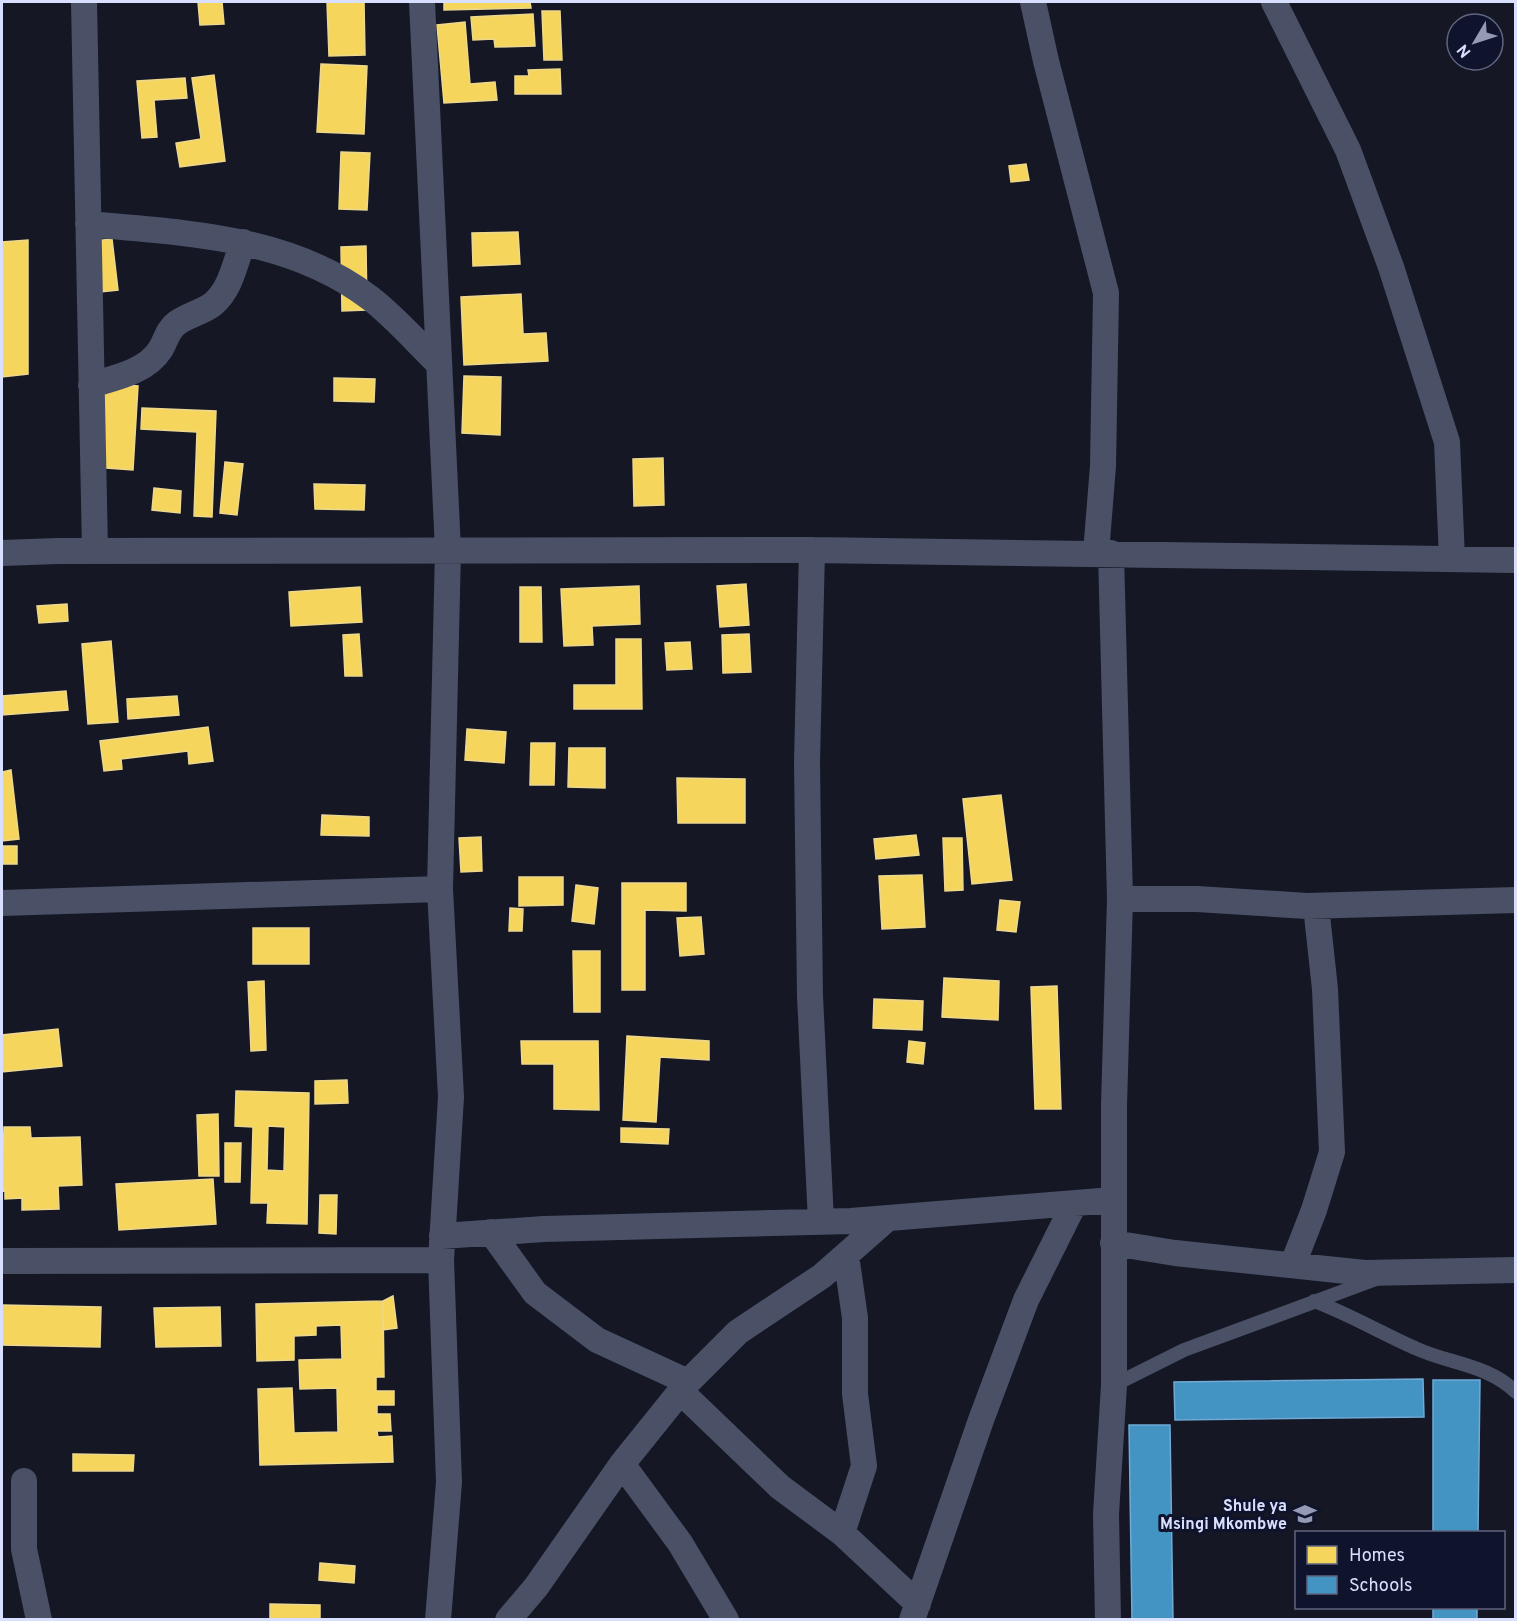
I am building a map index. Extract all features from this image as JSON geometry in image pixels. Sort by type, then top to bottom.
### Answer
[{"type":"street","points":[[84,2],[95,551]]},
{"type":"street","points":[[422,2],[448,550],[440,889],[451,1097],[442,1248],[449,1482],[438,1620]]},
{"type":"street","points":[[1034,2],[1046,61],[1106,293],[1103,553],[1120,899],[1113,1200],[1114,1386],[1106,1514],[1108,1620]]},
{"type":"street","points":[[1274,2],[1348,150],[1391,267],[1444,431],[1447,442],[1452,559]]},
{"type":"street","points":[[88,224],[178,232],[262,245],[317,267],[370,298],[439,364]]},
{"type":"street","points":[[92,385],[127,374],[147,363],[160,351],[167,333],[176,324],[213,304],[226,290],[243,242]]},
{"type":"street","points":[[812,550],[807,762],[810,996],[821,1221]]},
{"type":"street","points":[[2,553],[812,550],[1515,560]]},
{"type":"street","points":[[2,903],[440,889]]},
{"type":"street","points":[[1120,899],[1197,899],[1316,906],[1515,900]]},
{"type":"street","points":[[1293,1264],[1332,1152],[1325,989],[1316,906]]},
{"type":"street","points":[[2,1261],[442,1248],[491,1232],[888,1218],[1113,1200]]},
{"type":"street","points":[[491,1232],[535,1293],[597,1340],[684,1387],[780,1487],[842,1533],[915,1612],[981,1420],[1026,1300],[1074,1204]]},
{"type":"street","points":[[508,1620],[537,1587],[622,1464],[684,1387],[738,1332],[822,1276],[888,1218]]},
{"type":"street","points":[[1113,1243],[1175,1253],[1365,1272],[1515,1270]]},
{"type":"street","points":[[842,1533],[864,1466],[855,1395],[855,1318],[846,1255]]},
{"type":"street","points":[[622,1464],[680,1543],[726,1620]]},
{"type":"street","points":[[24,1480],[24,1549],[39,1620]]},
{"type":"lane","points":[[1114,1386],[1184,1350],[1398,1271]]},
{"type":"lane","points":[[1314,1301],[1347,1313],[1417,1349],[1482,1369],[1506,1383],[1515,1392]]},
{"type":"building: Homes","points":[[198,2],[222,2],[224,24],[200,25]]},
{"type":"building: Homes","points":[[327,2],[364,2],[365,55],[329,56]]},
{"type":"building: Homes","points":[[444,2],[530,2],[531,8],[444,10]]},
{"type":"building: Homes","points":[[542,11],[560,11],[562,60],[544,60]]},
{"type":"building: Homes","points":[[533,14],[535,46],[495,47],[494,39],[473,40],[471,17]]},
{"type":"building: Homes","points":[[465,22],[470,84],[495,82],[497,100],[444,103],[437,25]]},
{"type":"building: Homes","points":[[321,64],[367,66],[364,134],[317,132]]},
{"type":"building: Homes","points":[[560,69],[561,94],[515,94],[515,76],[529,76],[528,70]]},
{"type":"building: Homes","points":[[214,75],[225,161],[180,167],[176,143],[201,139],[192,78]]},
{"type":"building: Homes","points":[[185,78],[187,98],[154,100],[157,137],[142,138],[137,81]]},
{"type":"building: Homes","points":[[341,152],[370,153],[367,210],[339,209]]},
{"type":"building: Homes","points":[[1026,164],[1029,180],[1011,182],[1009,166]]},
{"type":"building: Homes","points":[[518,232],[520,264],[473,266],[472,233]]},
{"type":"building: Homes","points":[[112,239],[118,290],[91,293],[85,242]]},
{"type":"building: Homes","points":[[28,240],[28,374],[2,377],[2,242]]},
{"type":"building: Homes","points":[[366,246],[367,310],[342,311],[341,247]]},
{"type":"building: Homes","points":[[521,294],[523,334],[546,333],[548,361],[464,365],[461,297]]},
{"type":"building: Homes","points":[[464,376],[501,377],[500,435],[462,433]]},
{"type":"building: Homes","points":[[334,378],[375,379],[374,402],[334,401]]},
{"type":"building: Homes","points":[[98,383],[138,386],[133,470],[92,467]]},
{"type":"building: Homes","points":[[142,408],[216,411],[212,517],[194,516],[197,432],[141,429]]},
{"type":"building: Homes","points":[[663,458],[664,505],[634,506],[633,459]]},
{"type":"building: Homes","points":[[225,462],[243,464],[237,515],[220,513]]},
{"type":"building: Homes","points":[[314,484],[365,485],[364,510],[315,509]]},
{"type":"building: Homes","points":[[154,488],[181,491],[180,513],[152,510]]},
{"type":"building: Homes","points":[[746,584],[749,625],[720,627],[717,586]]},
{"type":"building: Homes","points":[[639,586],[640,624],[592,626],[593,645],[564,646],[561,589]]},
{"type":"building: Homes","points":[[360,587],[362,622],[291,626],[289,592]]},
{"type":"building: Homes","points":[[520,587],[541,587],[542,642],[520,642]]},
{"type":"building: Homes","points":[[67,604],[68,621],[39,623],[37,606]]},
{"type":"building: Homes","points":[[359,634],[362,676],[345,676],[343,635]]},
{"type":"building: Homes","points":[[749,634],[751,672],[723,673],[722,635]]},
{"type":"building: Homes","points":[[616,639],[641,639],[642,709],[574,709],[574,685],[616,685]]},
{"type":"building: Homes","points":[[111,641],[118,722],[88,724],[82,644]]},
{"type":"building: Homes","points":[[690,642],[692,669],[667,670],[665,643]]},
{"type":"building: Homes","points":[[66,691],[68,710],[2,715],[2,696]]},
{"type":"building: Homes","points":[[177,696],[179,715],[128,719],[127,699]]},
{"type":"building: Homes","points":[[208,727],[213,761],[189,764],[188,751],[121,759],[122,769],[104,771],[100,741]]},
{"type":"building: Homes","points":[[467,729],[506,732],[504,763],[465,760]]},
{"type":"building: Homes","points":[[531,743],[555,743],[554,785],[530,785]]},
{"type":"building: Homes","points":[[569,748],[605,748],[605,788],[568,787]]},
{"type":"building: Homes","points":[[11,770],[19,839],[2,841],[2,772]]},
{"type":"building: Homes","points":[[677,778],[745,779],[745,823],[678,823]]},
{"type":"building: Homes","points":[[1001,795],[1012,880],[972,884],[963,799]]},
{"type":"building: Homes","points":[[322,815],[369,817],[369,836],[321,835]]},
{"type":"building: Homes","points":[[916,835],[919,855],[876,859],[874,839]]},
{"type":"building: Homes","points":[[481,837],[482,871],[461,872],[459,838]]},
{"type":"building: Homes","points":[[943,838],[962,838],[963,890],[945,891]]},
{"type":"building: Homes","points":[[2,846],[17,846],[17,864],[2,864]]},
{"type":"building: Homes","points":[[922,875],[925,927],[882,929],[879,876]]},
{"type":"building: Homes","points":[[519,877],[563,877],[563,905],[519,906]]},
{"type":"building: Homes","points":[[622,883],[686,883],[686,911],[645,910],[645,990],[622,990]]},
{"type":"building: Homes","points":[[576,885],[598,888],[594,924],[572,921]]},
{"type":"building: Homes","points":[[1000,900],[1020,902],[1016,932],[997,930]]},
{"type":"building: Homes","points":[[510,908],[523,909],[522,931],[509,931]]},
{"type":"building: Homes","points":[[701,917],[704,954],[680,956],[677,918]]},
{"type":"building: Homes","points":[[253,928],[309,928],[309,964],[253,964]]},
{"type":"building: Homes","points":[[573,951],[600,951],[600,1012],[574,1012]]},
{"type":"building: Homes","points":[[944,978],[999,981],[998,1020],[942,1017]]},
{"type":"building: Homes","points":[[264,981],[266,1050],[251,1051],[248,982]]},
{"type":"building: Homes","points":[[1057,986],[1061,1109],[1035,1109],[1031,987]]},
{"type":"building: Homes","points":[[874,999],[923,1001],[922,1030],[873,1028]]},
{"type":"building: Homes","points":[[58,1029],[62,1066],[2,1072],[2,1035]]},
{"type":"building: Homes","points":[[627,1036],[709,1041],[709,1060],[660,1057],[656,1122],[623,1120]]},
{"type":"building: Homes","points":[[521,1041],[598,1041],[599,1110],[554,1109],[554,1064],[522,1064]]},
{"type":"building: Homes","points":[[909,1041],[925,1043],[923,1064],[907,1062]]},
{"type":"building: Homes","points":[[347,1080],[348,1103],[315,1104],[315,1081]]},
{"type":"building: Homes","points":[[236,1091],[309,1093],[307,1224],[267,1223],[268,1203],[251,1203],[253,1127],[235,1126]],"holes":[[[268,1126],[285,1127],[284,1171],[267,1170]]]},
{"type":"building: Homes","points":[[218,1114],[219,1176],[199,1176],[197,1115]]},
{"type":"building: Homes","points":[[4,1127],[30,1127],[31,1138],[80,1137],[82,1185],[58,1186],[59,1209],[22,1210],[22,1198],[5,1199],[5,1190],[2,1191]]},
{"type":"building: Homes","points":[[621,1128],[669,1129],[668,1144],[621,1142]]},
{"type":"building: Homes","points":[[225,1143],[241,1143],[240,1182],[225,1182]]},
{"type":"building: Homes","points":[[213,1179],[216,1224],[119,1230],[116,1184]]},
{"type":"building: Homes","points":[[320,1195],[337,1195],[336,1234],[319,1233]]},
{"type":"building: Homes","points":[[393,1296],[397,1328],[383,1330],[383,1301]]},
{"type":"building: Homes","points":[[383,1301],[384,1377],[376,1377],[376,1391],[394,1391],[394,1405],[377,1405],[377,1414],[390,1414],[391,1431],[377,1431],[378,1437],[392,1436],[393,1462],[260,1465],[258,1389],[292,1388],[294,1433],[338,1432],[337,1388],[300,1389],[299,1360],[342,1359],[341,1325],[316,1326],[316,1335],[294,1336],[294,1360],[257,1361],[256,1304]]},
{"type":"building: Homes","points":[[2,1305],[101,1307],[100,1347],[2,1345]]},
{"type":"building: Homes","points":[[220,1307],[221,1346],[156,1347],[154,1308]]},
{"type":"building: Homes","points":[[73,1454],[134,1455],[133,1471],[73,1471]]},
{"type":"building: Homes","points":[[320,1563],[355,1566],[354,1583],[319,1580]]},
{"type":"building: Homes","points":[[270,1604],[320,1605],[320,1620],[270,1620]]},
{"type":"building: Schools","points":[[1423,1379],[1424,1417],[1175,1420],[1174,1382]]},
{"type":"building: Schools","points":[[1433,1380],[1480,1380],[1478,1531],[1433,1531]]},
{"type":"building: Schools","points":[[1129,1425],[1170,1425],[1173,1620],[1132,1620]]},
{"type":"building: Schools","points":[[1433,1609],[1477,1609],[1477,1620],[1433,1620]]},
{"type":"place","name":"Shule ya Msingi Mkombwe","points":[[1305,1514]]}]
